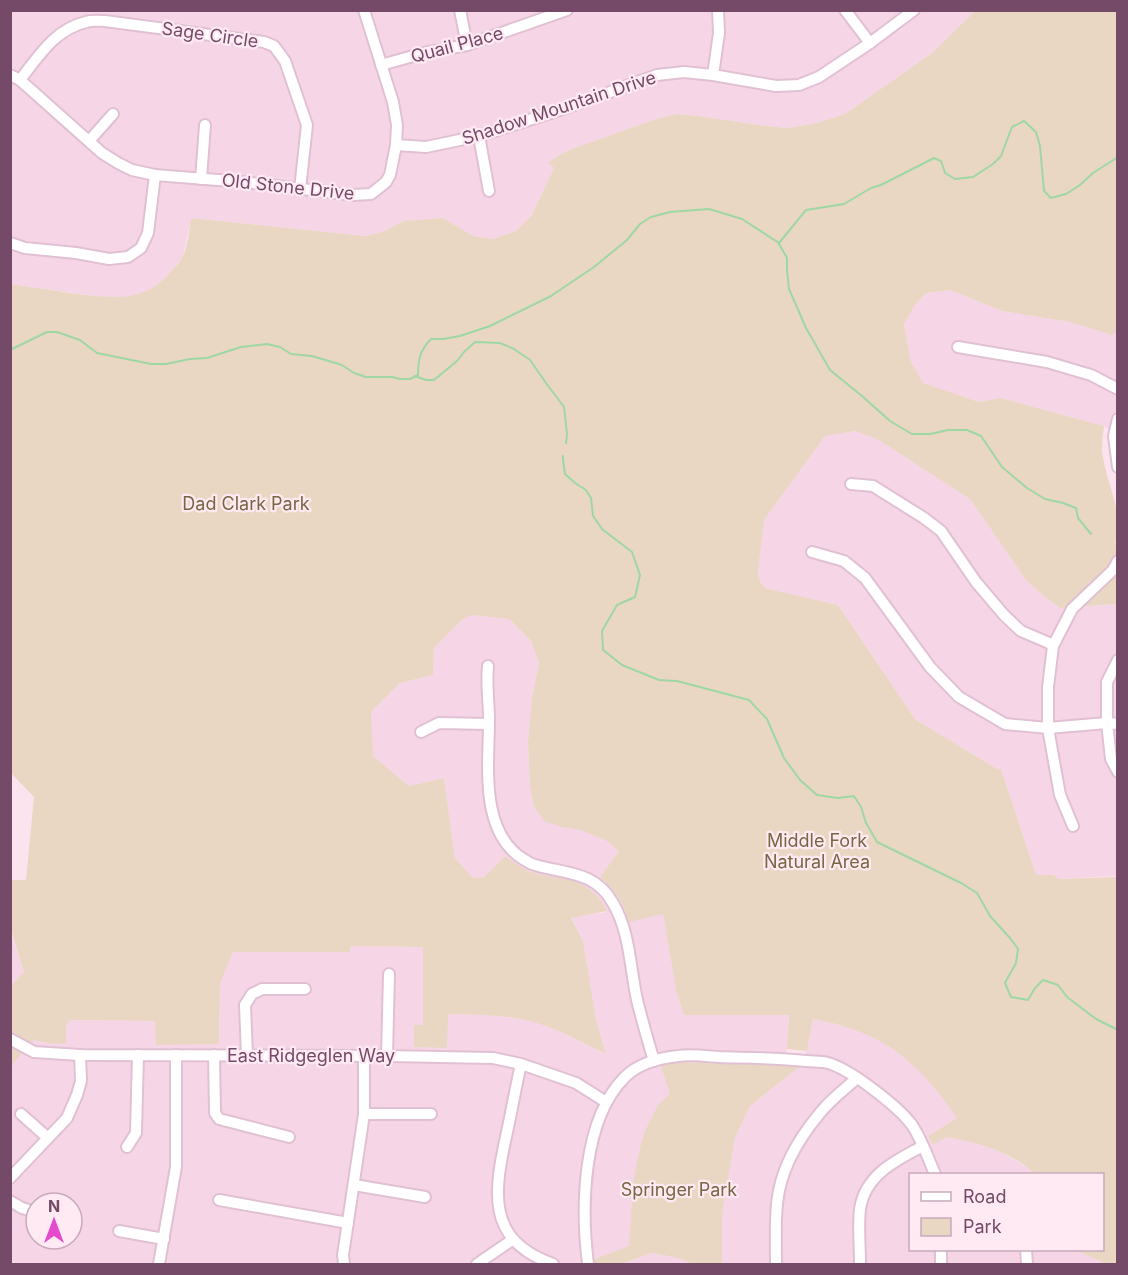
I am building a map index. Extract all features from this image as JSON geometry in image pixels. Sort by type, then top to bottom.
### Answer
[{"type":"street","name":"Old Stone Drive","points":[[15,77],[102,153],[132,170],[155,175],[352,195],[371,194],[387,182],[390,175],[396,145],[396,115],[364,10]]},
{"type":"street","points":[[460,10],[467,45]]},
{"type":"street","points":[[713,75],[719,33],[718,10]]},
{"type":"street","points":[[845,10],[870,43]]},
{"type":"street","name":"Shadow Mountain Drive","points":[[396,145],[426,147],[479,136],[657,75],[684,72],[776,86],[799,84],[819,76],[915,10]]},
{"type":"street","name":"Quail Place","points":[[381,65],[424,53],[467,45],[559,12]]},
{"type":"street","name":"Sage Circle","points":[[15,77],[51,41],[63,32],[87,21],[105,21],[264,42],[274,46],[285,61],[307,125],[300,189]]},
{"type":"street","points":[[89,141],[113,114]]},
{"type":"street","points":[[201,179],[205,125]]},
{"type":"street","points":[[479,136],[489,191]]},
{"type":"street","points":[[10,243],[25,248],[109,259],[128,257],[141,248],[148,234],[155,175]]},
{"type":"street","points":[[958,347],[1047,362],[1091,375],[1118,389]]},
{"type":"street","points":[[1118,419],[1114,436],[1118,467]]},
{"type":"street","points":[[851,484],[873,486],[941,531],[976,582],[1004,615],[1021,630],[1053,646]]},
{"type":"street","points":[[812,552],[844,561],[865,578],[930,668],[959,697],[1005,724],[1048,728],[1112,723]]},
{"type":"street","points":[[1073,826],[1060,795],[1048,728],[1048,687],[1053,646],[1072,609],[1113,570],[1118,561]]},
{"type":"street","points":[[1118,660],[1107,682],[1112,723],[1111,759],[1118,772]]},
{"type":"street","points":[[488,666],[488,790],[501,837],[513,853],[531,864],[583,876],[599,885],[613,903],[625,932],[637,999],[654,1061]]},
{"type":"street","points":[[421,732],[439,723],[489,724]]},
{"type":"street","points":[[387,1056],[389,974]]},
{"type":"street","points":[[247,1056],[245,1005],[252,994],[262,988],[305,989]]},
{"type":"street","name":"East Ridgeglen Way","points":[[10,1039],[34,1052],[80,1055],[493,1058],[521,1064],[576,1083],[606,1102]]},
{"type":"street","points":[[10,1178],[67,1118],[81,1081],[80,1055]]},
{"type":"street","points":[[127,1147],[136,1133],[138,1055]]},
{"type":"street","points":[[159,1264],[176,1167],[176,1055]]},
{"type":"street","points":[[214,1055],[215,1113],[219,1119],[289,1137]]},
{"type":"street","points":[[588,1264],[584,1194],[595,1133],[606,1102],[625,1077],[643,1065],[654,1061],[679,1056],[784,1059],[829,1063],[857,1078],[893,1105],[912,1125],[934,1173]]},
{"type":"street","points":[[344,1264],[343,1255],[364,1114],[364,1057]]},
{"type":"street","points":[[521,1064],[500,1158],[497,1202],[502,1220],[512,1240],[527,1252],[553,1264]]},
{"type":"street","points":[[777,1264],[777,1205],[784,1173],[798,1144],[821,1111],[857,1078]]},
{"type":"street","points":[[21,1114],[48,1138]]},
{"type":"street","points":[[364,1114],[431,1114]]},
{"type":"street","points":[[860,1264],[860,1208],[865,1194],[877,1175],[896,1160],[923,1146]]},
{"type":"street","points":[[354,1185],[425,1197]]},
{"type":"street","points":[[219,1200],[348,1223]]},
{"type":"street","points":[[10,1201],[24,1209]]},
{"type":"street","points":[[119,1231],[164,1239]]},
{"type":"street","points":[[477,1264],[512,1240]]},
{"type":"shaded area","points":[[11,11],[975,11],[932,53],[845,114],[817,123],[787,128],[677,114],[656,119],[569,150],[549,162],[554,168],[532,215],[516,231],[493,239],[473,236],[443,218],[403,221],[383,232],[365,236],[191,218],[183,256],[159,284],[144,293],[127,298],[109,298],[11,284]]},
{"type":"shaded area","points":[[950,290],[1002,311],[1070,322],[1112,335],[1117,332],[1117,436],[1104,426],[1000,398],[979,402],[923,383],[911,362],[904,324],[915,305],[926,293]]},
{"type":"shaded area","points":[[855,431],[877,439],[970,499],[1026,580],[1060,608],[1117,604],[1117,876],[1057,879],[1054,875],[1036,876],[1001,769],[997,769],[915,719],[838,605],[765,588],[761,583],[758,573],[764,520],[825,436]]},
{"type":"shaded area","points":[[472,615],[509,619],[531,641],[539,663],[532,697],[528,742],[530,787],[534,807],[562,827],[580,830],[608,841],[619,851],[600,877],[613,890],[626,913],[663,914],[676,990],[789,1015],[787,1049],[783,1064],[663,1062],[670,1094],[630,1232],[630,1246],[592,1260],[594,1264],[11,1264],[10,1066],[34,1040],[47,1043],[70,1020],[155,1021],[219,1044],[220,982],[233,952],[349,952],[350,946],[423,947],[423,1025],[415,1047],[447,1014],[491,1015],[528,1020],[547,1026],[606,1054],[596,1020],[583,941],[571,917],[607,912],[564,878],[536,874],[505,856],[483,878],[473,878],[455,858],[444,778],[409,786],[373,756],[370,713],[400,683],[433,675],[434,648],[462,620]]},
{"type":"shaded area","points":[[10,930],[24,972],[11,987],[10,987]]},
{"type":"shaded area","points":[[813,1019],[838,1023],[882,1042],[908,1060],[926,1077],[957,1118],[928,1136],[968,1141],[999,1151],[1034,1173],[909,1173],[909,1251],[1077,1251],[1104,1264],[722,1264],[722,1215],[735,1138],[750,1106],[800,1066],[807,1051]]},
{"type":"shaded area","points":[[652,1253],[682,1259],[691,1264],[621,1264]]},
{"type":"green space","name":"Dad Clark Park","points":[[975,11],[1117,11],[1117,332],[1112,335],[1070,322],[1002,311],[950,290],[926,293],[915,305],[904,324],[911,362],[923,383],[979,402],[1000,398],[1104,426],[1102,450],[1118,520],[1115,544],[1118,545],[1117,604],[1060,608],[1026,580],[970,499],[877,439],[855,431],[825,436],[764,520],[758,573],[765,588],[838,605],[915,719],[997,769],[1001,769],[1036,875],[1054,875],[1058,879],[1117,877],[1117,1264],[1104,1264],[1077,1251],[1104,1251],[1104,1173],[1034,1173],[1015,1159],[982,1145],[946,1137],[933,1145],[928,1136],[957,1118],[928,1080],[896,1052],[879,1041],[837,1024],[813,1019],[807,1051],[787,1049],[789,1015],[684,1015],[676,990],[663,914],[629,922],[618,898],[600,877],[619,851],[607,841],[580,830],[544,821],[534,807],[530,787],[528,742],[532,697],[539,663],[531,641],[509,619],[472,615],[462,620],[434,648],[433,675],[400,683],[371,712],[373,756],[409,786],[444,778],[455,858],[473,878],[483,878],[505,856],[534,873],[577,882],[589,889],[604,905],[607,911],[571,918],[583,941],[596,1020],[606,1054],[562,1032],[534,1022],[510,1017],[448,1014],[447,1048],[414,1047],[414,1025],[423,1025],[423,947],[350,946],[350,952],[233,952],[220,983],[219,1044],[156,1045],[155,1021],[70,1020],[66,1025],[66,1044],[34,1040],[11,1066],[10,987],[24,972],[11,930],[11,880],[26,880],[34,797],[10,772],[11,284],[100,296],[139,294],[162,281],[176,266],[184,254],[191,218],[365,236],[383,232],[403,221],[443,218],[473,236],[493,239],[516,231],[532,215],[554,168],[548,162],[569,150],[656,119],[677,114],[787,128],[817,123],[845,114],[932,53]]},
{"type":"green space","name":"Springer Park","points":[[660,1063],[800,1066],[750,1106],[735,1138],[722,1215],[722,1264],[691,1264],[682,1259],[652,1253],[621,1264],[594,1264],[592,1260],[629,1246],[633,1183],[640,1148],[645,1131],[658,1105],[670,1094]]},
{"type":"waterway","points":[[10,350],[47,332],[57,332],[80,340],[97,353],[151,364],[166,364],[207,358],[241,347],[267,344],[280,347],[291,354],[312,356],[342,365],[366,377],[410,379],[418,375],[420,356],[431,339],[460,336],[490,326],[551,296],[594,267],[627,240],[640,224],[651,217],[670,212],[709,209],[742,219],[779,243],[806,210],[844,204],[871,188],[934,158],[941,161],[945,173],[955,179],[973,177],[1001,156],[1012,127],[1024,121],[1036,132],[1040,146],[1044,191],[1051,198],[1066,194],[1118,157]]},
{"type":"waterway","points":[[779,244],[787,258],[789,289],[806,328],[830,370],[890,421],[912,434],[967,430],[981,436],[1002,467],[1027,488],[1045,499],[1076,508],[1078,518],[1091,534]]},
{"type":"waterway","points":[[415,376],[434,380],[475,342],[500,343],[514,349],[530,360],[564,407],[566,443]]},
{"type":"waterway","points":[[563,456],[565,474],[586,490],[591,498],[593,516],[602,529],[632,552],[640,575],[635,597],[617,605],[602,631],[603,650],[622,665],[659,680],[677,681],[749,700],[767,719],[784,758],[800,780],[817,795],[838,798],[854,796],[877,842],[977,893],[990,916],[1018,949],[1016,963],[1005,983],[1011,997],[1028,1000],[1043,980],[1058,985],[1067,997],[1096,1019],[1118,1030]]},
{"type":"park label","name":"Middle Fork Natural Area","points":[[817,851]]}]
